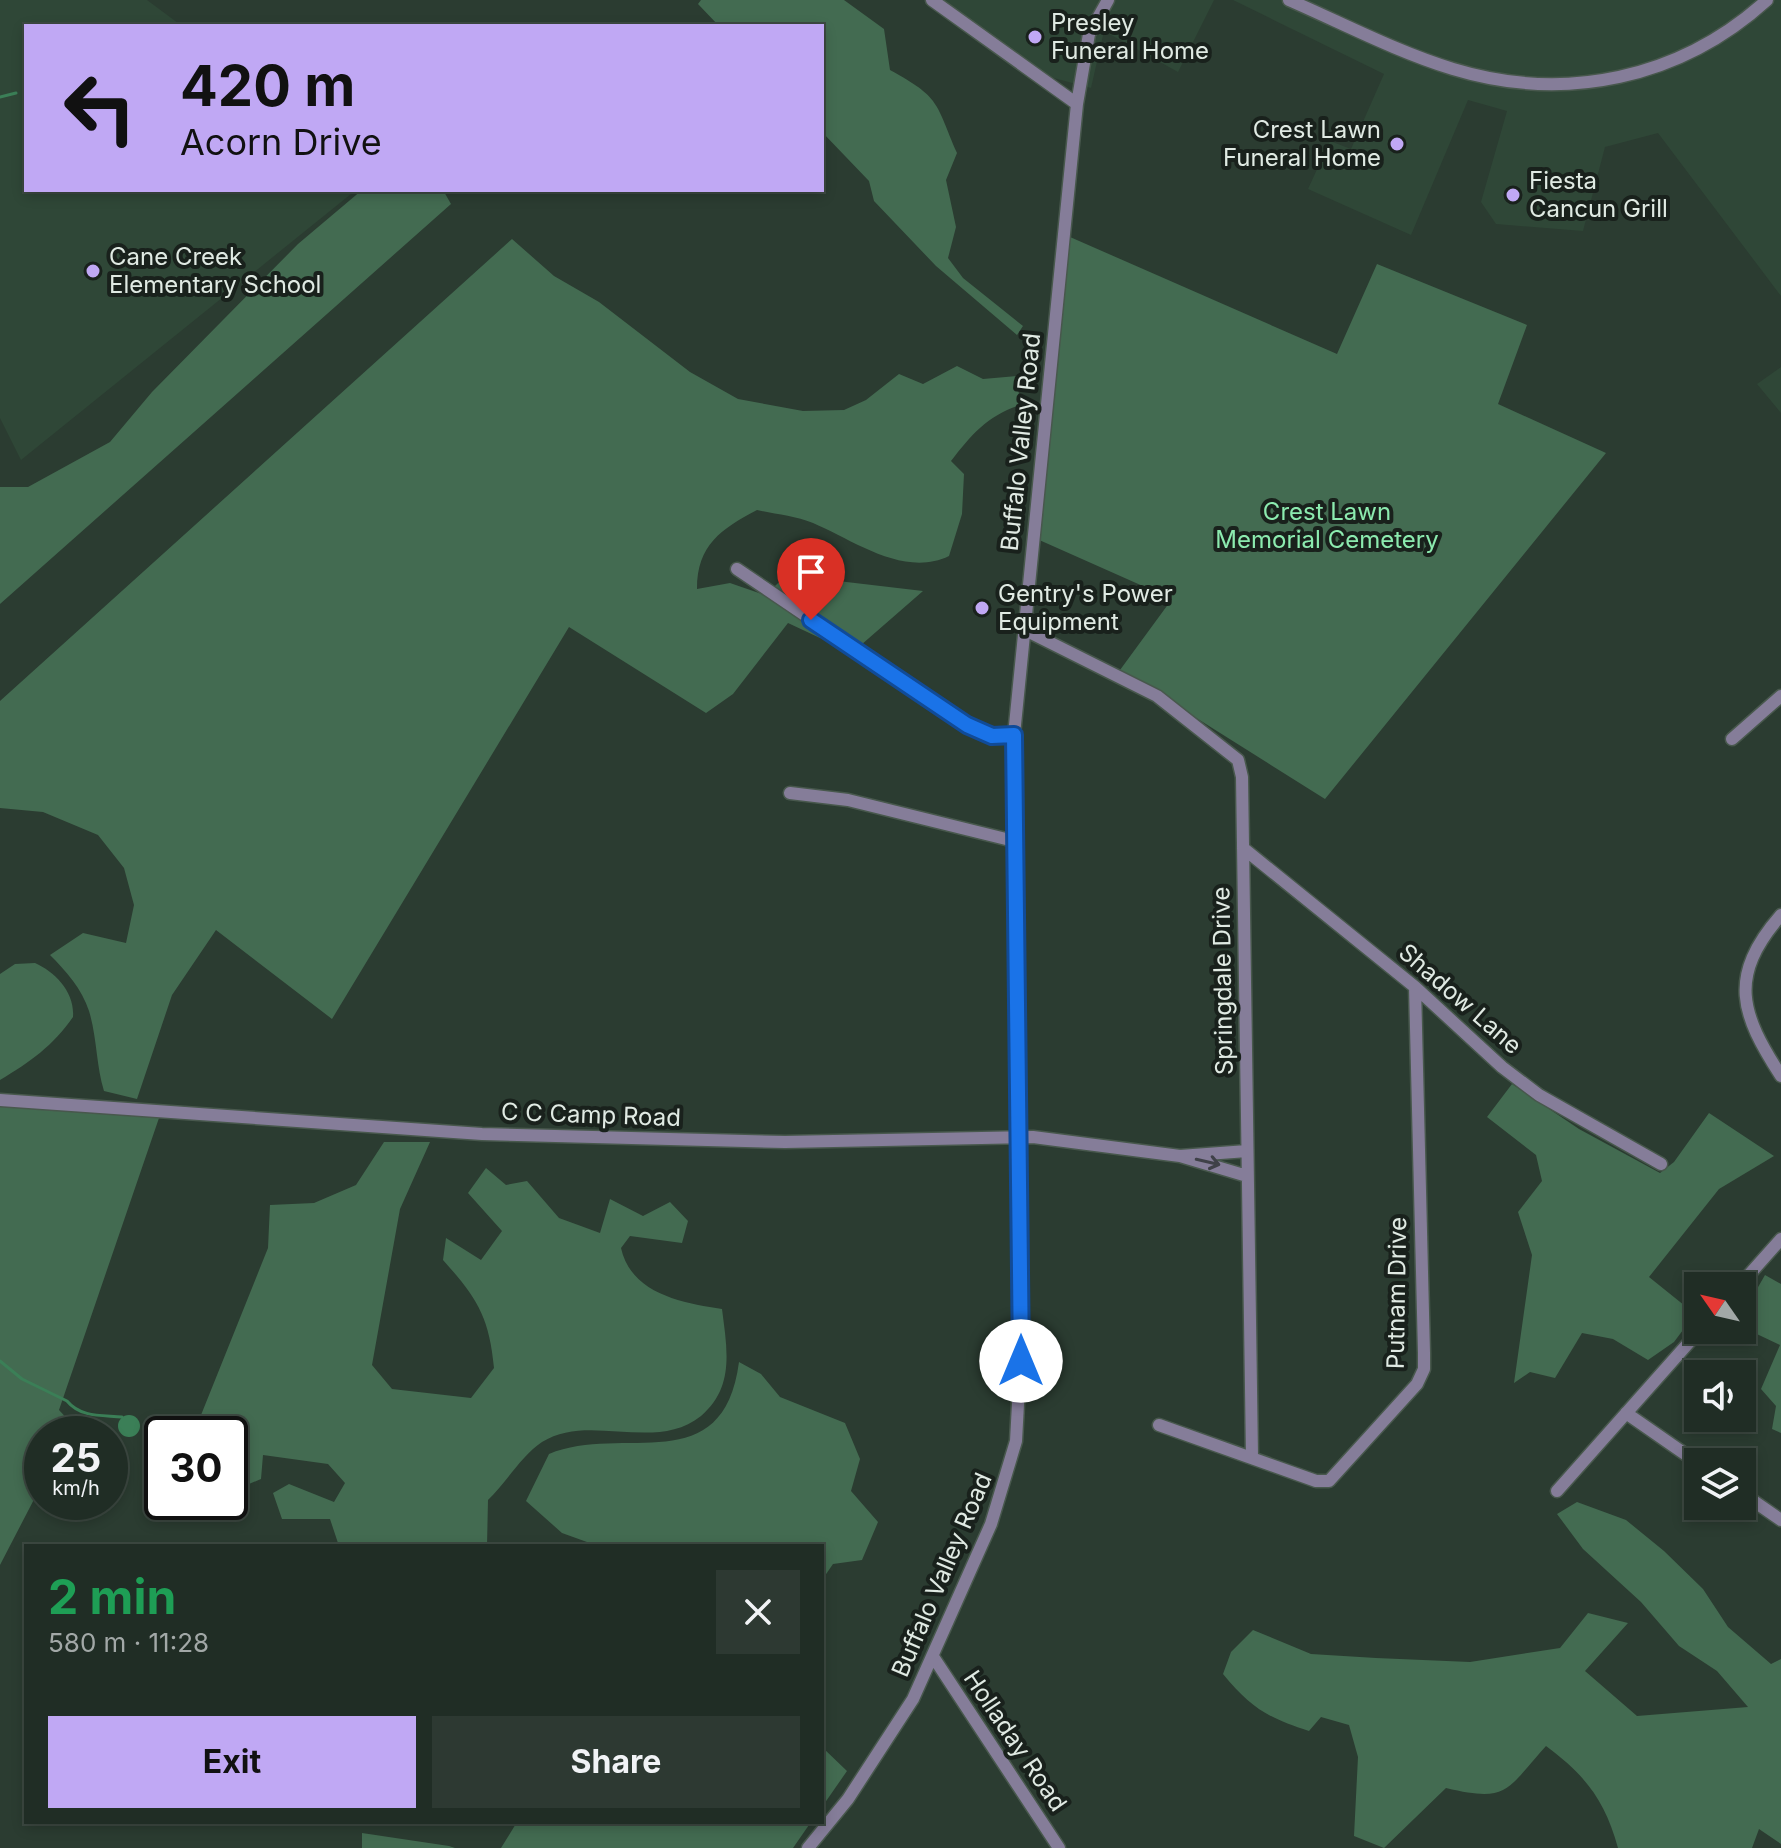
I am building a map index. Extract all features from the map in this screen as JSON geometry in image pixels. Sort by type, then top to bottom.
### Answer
[{"type":"street","points":[[932,0],[1077,104]]},
{"type":"street","name":"Buffalo Valley Road","points":[[808,1848],[884,1746],[934,1658],[991,1524],[1016,1441],[1021,1393],[1014,735],[1077,104],[1089,34],[1108,0]]},
{"type":"street","points":[[1289,0],[1451,69],[1501,81],[1544,85],[1597,82],[1654,69],[1717,39],[1767,0]]},
{"type":"street","points":[[737,569],[967,725],[992,736],[1014,735]]},
{"type":"street","name":"Springdale Drive","points":[[1023,629],[1157,696],[1238,760],[1242,777],[1252,1456]]},
{"type":"street","points":[[1732,739],[1781,696]]},
{"type":"street","points":[[790,793],[848,800],[1014,841]]},
{"type":"street","name":"Shadow Lane","points":[[1243,848],[1415,987],[1502,1067],[1539,1095],[1661,1164]]},
{"type":"street","points":[[1781,915],[1753,961],[1745,985],[1744,1006],[1781,1076]]},
{"type":"street","name":"Putnam Drive","points":[[1159,1425],[1316,1481],[1329,1481],[1417,1384],[1424,1369],[1415,987]]},
{"type":"street","name":"C C Camp Road","points":[[0,1100],[482,1134],[785,1142],[1054,1139],[1180,1156]]},
{"type":"street","points":[[1180,1156],[1247,1151]]},
{"type":"street","points":[[1180,1156],[1247,1176]]},
{"type":"street","points":[[1752,1272],[1781,1239]]},
{"type":"street","points":[[1557,1491],[1688,1344]]},
{"type":"street","points":[[1626,1413],[1684,1453]]},
{"type":"street","points":[[1756,1503],[1781,1520]]},
{"type":"street","name":"Holladay Road","points":[[934,1658],[1059,1848]]},
{"type":"shaded area","points":[[0,0],[147,0],[179,24],[24,24],[24,192],[354,192],[21,460],[0,418]]},
{"type":"shaded area","points":[[944,0],[1214,0],[1178,72],[1104,31],[1091,88],[1050,77]]},
{"type":"shaded area","points":[[1233,0],[1781,0],[1781,296],[1658,133],[1605,147],[1583,231],[1496,224],[1481,202],[1507,111],[1468,100],[1411,235],[1308,189],[1330,141],[1351,149],[1384,74]]},
{"type":"shaded area","points":[[1781,367],[1781,413],[1757,384]]},
{"type":"shaded area","points":[[129,1415],[133,1416],[139,1422],[137,1434],[128,1437],[128,1416],[125,1416]]},
{"type":"green space","points":[[701,0],[844,0],[884,29],[890,70],[928,95],[940,112],[957,153],[946,180],[956,227],[948,258],[963,278],[1023,326],[1017,335],[936,266],[874,201],[869,181],[824,134],[824,24],[717,24],[698,4]]},
{"type":"green space","points":[[360,192],[444,192],[451,204],[0,604],[0,487],[28,487],[110,442],[152,392],[298,244]]},
{"type":"green space","name":"Crest Lawn Memorial Cemetery","points":[[1070,237],[1337,354],[1377,264],[1527,325],[1498,404],[1606,453],[1325,799],[1120,670],[1172,599],[1037,539]]},
{"type":"green space","points":[[512,239],[554,276],[599,302],[690,372],[738,399],[803,411],[844,410],[866,400],[899,374],[923,384],[957,366],[983,379],[1017,376],[1020,405],[999,414],[981,427],[951,461],[964,474],[962,514],[949,556],[932,562],[897,560],[813,523],[757,510],[732,524],[706,550],[697,589],[730,583],[765,595],[787,575],[923,591],[861,645],[820,638],[788,623],[733,694],[706,713],[569,627],[332,1019],[216,930],[172,995],[137,1099],[104,1091],[86,1003],[73,981],[50,955],[83,933],[126,943],[134,905],[124,868],[98,835],[43,812],[0,808],[0,701]]},
{"type":"green space","points":[[35,963],[50,972],[67,991],[73,1017],[40,1053],[0,1080],[0,974],[15,964]]},
{"type":"green space","points":[[1512,1084],[1579,1129],[1660,1173],[1674,1162],[1709,1113],[1774,1156],[1719,1189],[1649,1277],[1684,1305],[1684,1329],[1674,1342],[1648,1360],[1613,1339],[1582,1333],[1555,1378],[1530,1372],[1514,1383],[1532,1255],[1518,1212],[1542,1181],[1536,1155],[1487,1117]]},
{"type":"green space","points":[[0,1105],[159,1118],[59,1410],[65,1416],[24,1416],[24,1519],[0,1565]]},
{"type":"green space","points":[[384,1142],[430,1142],[400,1209],[372,1365],[392,1389],[471,1398],[494,1368],[489,1335],[473,1297],[443,1260],[446,1238],[481,1260],[502,1231],[468,1193],[486,1168],[506,1185],[527,1181],[559,1218],[600,1233],[610,1199],[643,1216],[670,1202],[688,1221],[682,1243],[630,1236],[621,1248],[627,1264],[647,1286],[676,1299],[722,1309],[727,1353],[719,1393],[701,1416],[683,1427],[643,1433],[580,1430],[542,1442],[488,1500],[487,1544],[338,1544],[330,1519],[282,1519],[273,1493],[289,1484],[334,1502],[345,1483],[328,1464],[263,1455],[261,1479],[248,1484],[248,1416],[201,1416],[268,1248],[270,1205],[314,1203],[356,1185]]},
{"type":"green space","points":[[1765,1275],[1781,1284],[1781,1433],[1772,1429],[1776,1406],[1761,1389],[1780,1345],[1756,1334],[1756,1291]]},
{"type":"green space","points":[[739,1362],[761,1374],[780,1397],[845,1423],[860,1459],[851,1491],[878,1522],[862,1560],[833,1564],[824,1577],[824,1544],[592,1544],[562,1533],[526,1501],[549,1454],[578,1446],[666,1441],[691,1436],[713,1423],[729,1399]]},
{"type":"green space","points":[[1577,1502],[1626,1520],[1703,1589],[1728,1627],[1771,1664],[1781,1659],[1781,1844],[1759,1829],[1752,1848],[1618,1848],[1607,1816],[1592,1790],[1572,1767],[1546,1746],[1505,1789],[1483,1794],[1446,1788],[1384,1848],[1354,1836],[1358,1757],[1349,1725],[1321,1717],[1309,1731],[1282,1721],[1252,1704],[1223,1674],[1231,1652],[1253,1630],[1311,1654],[1470,1662],[1560,1648],[1588,1613],[1628,1623],[1585,1671],[1637,1716],[1748,1707],[1717,1671],[1679,1646],[1641,1602],[1583,1549],[1557,1514]]},
{"type":"green space","points":[[824,1749],[847,1771],[824,1804]]},
{"type":"green space","points":[[516,1824],[810,1824],[793,1848],[501,1848]]},
{"type":"green space","points":[[362,1833],[449,1846],[455,1848],[362,1848]]},
{"type":"waterway","points":[[0,97],[16,93]]},
{"type":"waterway","points":[[0,1361],[22,1379],[79,1410],[108,1416]]},
{"type":"place","name":"Presley Funeral Home","points":[[1035,37]]},
{"type":"place","name":"Crest Lawn Funeral Home","points":[[1397,144]]},
{"type":"place","name":"Fiesta Cancun Grill","points":[[1513,195]]},
{"type":"place","name":"Cane Creek Elementary School","points":[[93,271]]},
{"type":"place","name":"Gentry's Power Equipment","points":[[982,608]]},
{"type":"route","points":[[811,620],[967,725],[992,736],[1014,735],[1021,1361]]}]
